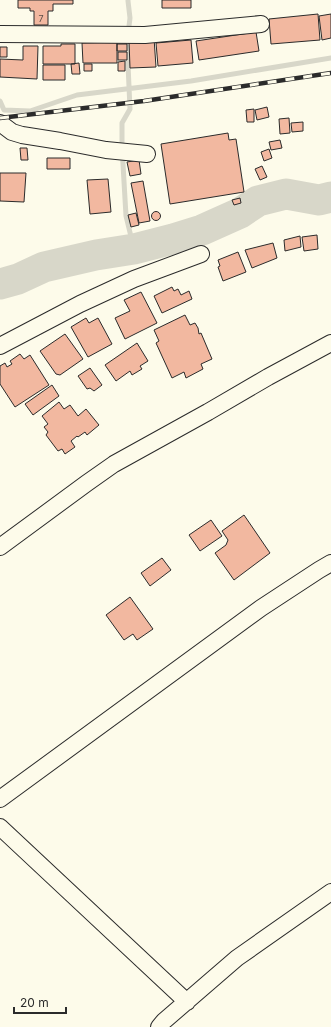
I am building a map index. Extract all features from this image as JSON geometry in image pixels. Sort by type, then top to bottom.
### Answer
[{"type":"street","points":[[0,34],[145,35],[261,24]]},
{"type":"street","points":[[0,123],[12,132],[22,136],[60,141],[106,150],[147,154]]},
{"type":"street","points":[[0,346],[80,304],[134,278],[201,254]]},
{"type":"street","points":[[0,547],[114,464],[331,343]]},
{"type":"street","points":[[0,799],[261,608],[331,563]]},
{"type":"street","points":[[0,827],[186,1002]]},
{"type":"street","points":[[159,1027],[237,958],[331,892]]},
{"type":"building","points":[[18,0],[73,0],[73,4],[53,4],[53,11],[48,11],[48,25],[34,25],[34,11],[30,11],[30,8],[18,8]]},
{"type":"building","points":[[162,0],[191,0],[191,8],[162,8]]},
{"type":"building","points":[[318,14],[320,40],[271,44],[269,19]]},
{"type":"building","points":[[331,14],[331,38],[322,40],[319,16]]},
{"type":"building","points":[[256,32],[259,51],[199,60],[196,41]]},
{"type":"building","points":[[154,38],[156,67],[130,68],[129,41]]},
{"type":"building","points":[[191,40],[193,63],[158,66],[156,43]]},
{"type":"building","points":[[117,42],[117,63],[83,63],[82,43]]},
{"type":"building","points":[[61,44],[75,44],[75,64],[43,64],[43,46],[61,46]]},
{"type":"building","points":[[117,44],[127,44],[127,51],[117,51]]},
{"type":"building","points":[[23,46],[38,46],[37,79],[0,77],[0,59],[23,60]]},
{"type":"building","points":[[0,47],[7,47],[7,57],[0,57]]},
{"type":"building","points":[[118,52],[127,52],[127,60],[118,60]]},
{"type":"building","points":[[125,61],[125,71],[118,71],[118,62]]},
{"type":"building","points":[[79,63],[80,74],[72,74],[71,64]]},
{"type":"building","points":[[84,64],[92,64],[92,71],[84,71]]},
{"type":"building","points":[[43,65],[65,65],[65,80],[43,80]]},
{"type":"building","points":[[267,107],[269,117],[257,120],[255,110]]},
{"type":"building","points":[[254,109],[254,122],[247,122],[246,110]]},
{"type":"building","points":[[289,118],[290,133],[280,134],[279,119]]},
{"type":"building","points":[[303,122],[303,131],[292,132],[291,123]]},
{"type":"building","points":[[228,133],[229,140],[236,139],[244,192],[170,204],[161,144]]},
{"type":"building","points":[[280,140],[282,148],[271,150],[269,142]]},
{"type":"building","points":[[20,148],[27,148],[28,160],[21,160]]},
{"type":"building","points":[[269,149],[272,158],[264,161],[261,152]]},
{"type":"building","points":[[47,158],[70,158],[70,169],[47,169]]},
{"type":"building","points":[[139,160],[141,174],[130,176],[127,162]]},
{"type":"building","points":[[262,166],[267,177],[260,180],[255,169]]},
{"type":"building","points":[[0,173],[26,173],[24,202],[0,201]]},
{"type":"building","points":[[108,179],[111,212],[90,214],[87,180]]},
{"type":"building","points":[[143,181],[150,221],[139,223],[131,183]]},
{"type":"building","points":[[240,198],[241,203],[234,205],[232,200]]},
{"type":"building","points":[[154,212],[158,212],[160,216],[158,220],[154,220],[152,218],[152,214]]},
{"type":"building","points":[[136,213],[139,225],[131,227],[128,215]]},
{"type":"building","points":[[317,235],[318,249],[304,251],[302,237]]},
{"type":"building","points":[[300,236],[301,247],[285,251],[284,240]]},
{"type":"building","points":[[273,243],[277,258],[252,268],[245,250]]},
{"type":"building","points":[[238,252],[246,272],[223,281],[218,267],[220,266],[218,260]]},
{"type":"building","points":[[172,287],[174,291],[178,289],[181,295],[189,291],[192,299],[162,313],[154,296]]},
{"type":"building","points":[[141,292],[157,323],[125,339],[115,318],[130,311],[124,300]]},
{"type":"building","points":[[185,315],[190,325],[195,323],[212,359],[201,364],[203,369],[186,378],[184,372],[172,378],[156,343],[159,341],[154,330]]},
{"type":"building","points":[[86,318],[89,323],[98,318],[112,344],[88,357],[71,327]]},
{"type":"building","points":[[65,334],[83,359],[60,375],[56,374],[40,351]]},
{"type":"building","points":[[137,343],[148,361],[140,366],[142,369],[132,375],[130,371],[116,381],[105,365]]},
{"type":"building","points":[[20,354],[24,359],[30,355],[49,385],[15,407],[0,384],[0,366],[5,363],[7,367],[12,364],[10,361]]},
{"type":"building","points":[[90,368],[102,385],[94,391],[90,388],[87,389],[78,376]]},
{"type":"building","points":[[52,385],[59,396],[33,415],[25,404]]},
{"type":"building","points":[[59,402],[64,409],[70,405],[78,416],[86,409],[99,425],[87,435],[85,432],[71,441],[75,447],[65,454],[62,449],[58,451],[46,435],[48,432],[44,427],[48,424],[42,416]]},
{"type":"building","points":[[244,515],[270,553],[234,580],[215,553],[226,545],[228,540],[222,531]]},
{"type":"building","points":[[211,520],[222,536],[200,551],[189,535]]},
{"type":"building","points":[[162,558],[171,570],[150,586],[141,573]]},
{"type":"building","points":[[130,597],[153,629],[137,640],[133,634],[124,640],[106,615]]},
{"type":"waterway","points":[[128,0],[130,18],[127,42],[130,109],[122,123],[122,147],[126,216],[134,249]]},
{"type":"waterway","points":[[0,101],[4,110],[30,111],[77,95],[191,81],[331,58]]},
{"type":"waterway","points":[[0,284],[18,279],[44,267],[96,255],[134,249],[202,230],[240,213],[258,201],[286,194],[319,200],[331,197]]},
{"type":"railway","points":[[0,118],[144,101],[331,73]]}]
